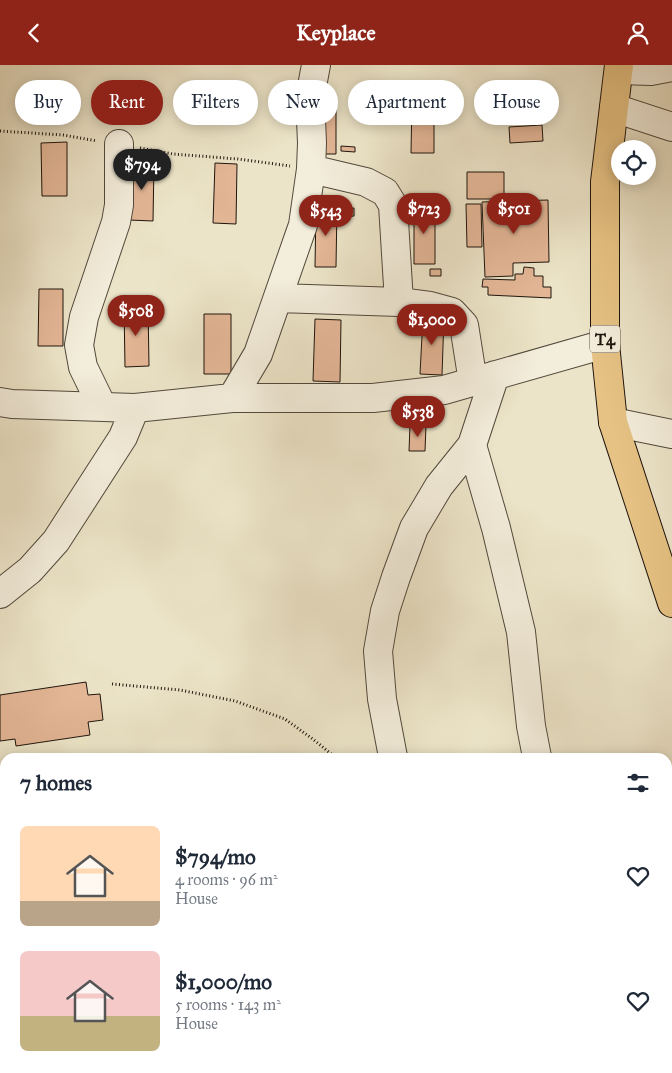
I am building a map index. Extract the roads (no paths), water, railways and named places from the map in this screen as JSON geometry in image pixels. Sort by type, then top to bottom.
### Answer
[{"type":"highway","name":"T4","points":[[619,68],[605,183],[605,344],[613,422],[672,603]]},
{"type":"street","points":[[232,398],[258,354],[304,225],[311,169],[310,97],[316,65]]},
{"type":"street","points":[[619,68],[650,71],[672,67]]},
{"type":"street","points":[[614,108],[672,127]]},
{"type":"street","points":[[102,406],[83,367],[79,345],[84,317],[120,205],[120,144]]},
{"type":"street","points":[[311,169],[366,182],[385,192],[393,205],[399,302]]},
{"type":"street","points":[[278,298],[399,302],[430,306],[452,312],[464,325],[484,379],[472,445],[496,528],[521,632],[531,726],[536,753]]},
{"type":"street","points":[[0,402],[135,408],[232,398],[373,398],[444,391],[605,344]]},
{"type":"street","points":[[0,594],[30,570],[56,541],[123,437],[135,408]]},
{"type":"street","points":[[613,422],[672,434]]},
{"type":"street","points":[[391,753],[382,699],[378,651],[385,611],[414,528],[439,485],[472,445]]}]
